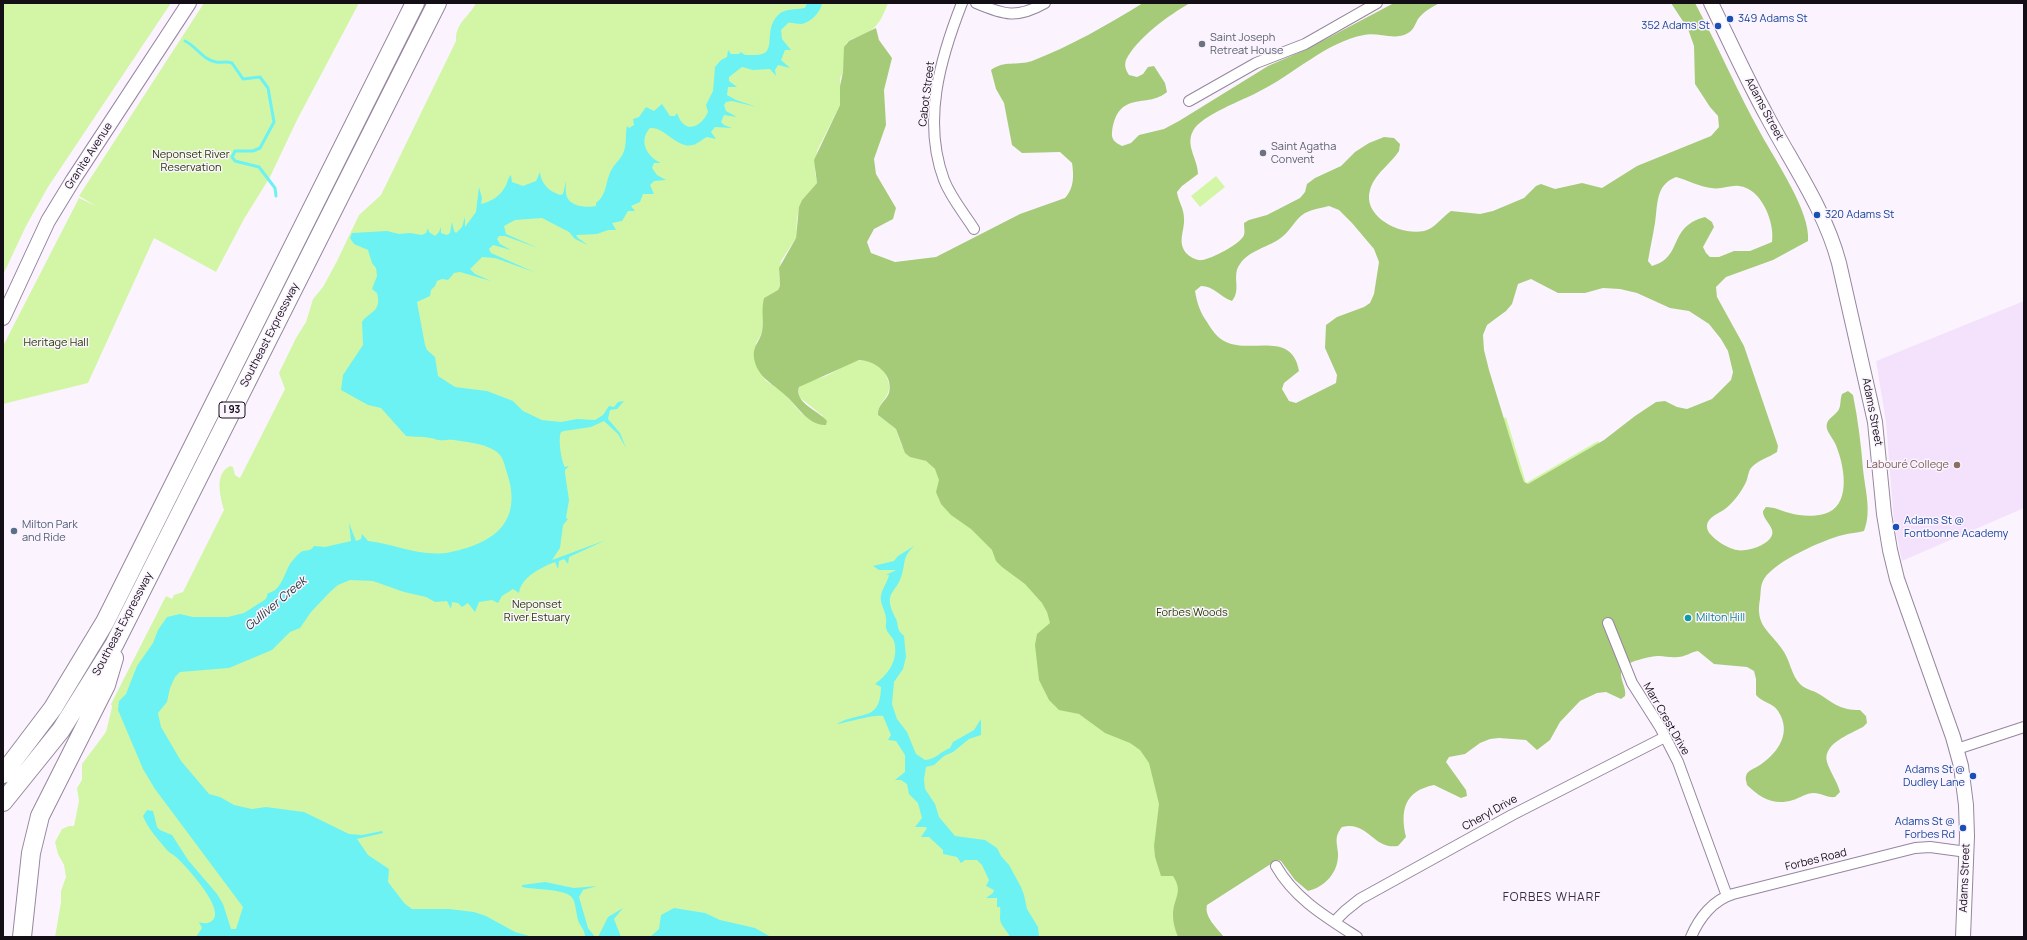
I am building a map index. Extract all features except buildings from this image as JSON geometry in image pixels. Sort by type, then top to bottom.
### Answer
[{"type":"highway","name":"I 93","points":[[3,762],[58,687],[98,619],[407,3]]},
{"type":"highway","name":"I 93","points":[[3,774],[53,708],[78,669],[105,622],[415,3]]},
{"type":"highway","name":"I 93","points":[[3,789],[54,725],[106,641],[427,3]]},
{"type":"highway","name":"Southeast Expressway","points":[[3,802],[61,730],[96,675],[124,626],[437,3]]},
{"type":"highway","points":[[22,937],[31,853],[40,816],[106,685],[124,626]]},
{"type":"main road","name":"Granite Avenue","points":[[3,318],[48,222],[73,180],[189,3]]},
{"type":"main road","name":"Adams Street","points":[[1711,3],[1756,96],[1821,213],[1833,241],[1876,422],[1884,519],[1890,550],[1898,579],[1957,749],[1964,791],[1966,852],[1963,937]]},
{"type":"street","name":"Cabot Street","points":[[962,3],[940,67],[934,120],[934,135],[944,180],[974,229]]},
{"type":"street","points":[[976,3],[1002,13],[1014,14],[1027,11],[1045,3]]},
{"type":"street","points":[[1189,101],[1256,63],[1305,44],[1377,3]]},
{"type":"street","name":"Marr Crest Drive","points":[[1608,623],[1632,684],[1665,736],[1682,771],[1727,896]]},
{"type":"street","points":[[1957,749],[2024,727]]},
{"type":"street","name":"Cheryl Drive","points":[[1334,922],[1350,906],[1360,899],[1512,815],[1665,736]]},
{"type":"street","name":"Forbes Road","points":[[1691,937],[1708,910],[1727,896],[1826,869],[1915,848],[1930,847],[1966,852]]},
{"type":"street","points":[[1276,866],[1296,894],[1357,937]]},
{"type":"shaded area","name":"Labouré College","points":[[2024,301],[2024,508],[1902,561],[1894,523],[1886,422],[1876,361]]},
{"type":"green space","points":[[3,3],[171,3],[48,187],[26,226],[3,275]]},
{"type":"green space","name":"Neponset River Reservation","points":[[204,3],[359,3],[297,120],[270,177],[244,219],[216,272],[154,238],[88,383],[3,404],[3,346],[79,198],[96,206],[79,196]]},
{"type":"green space","name":"Neponset River Estuary","points":[[476,3],[888,3],[881,19],[871,31],[851,40],[846,44],[843,72],[840,79],[840,105],[817,151],[815,172],[817,183],[802,200],[797,218],[796,238],[781,261],[779,274],[780,286],[778,290],[764,298],[762,333],[756,343],[765,380],[784,393],[801,413],[819,425],[823,416],[799,397],[799,387],[809,381],[828,375],[851,362],[863,360],[869,361],[876,364],[883,370],[889,384],[888,393],[878,411],[878,415],[896,429],[902,446],[915,458],[926,461],[935,469],[1307,523],[1506,417],[1526,483],[1598,441],[1630,506],[1465,740],[1174,925],[1178,937],[55,937],[61,902],[61,891],[66,877],[64,865],[58,854],[55,842],[62,829],[69,826],[74,826],[79,801],[77,788],[82,780],[82,764],[106,732],[112,707],[111,704],[166,596],[172,599],[174,595],[183,592],[224,510],[220,492],[220,480],[222,474],[230,466],[233,467],[235,475],[240,478],[285,389],[279,373],[296,338],[306,322],[313,299],[323,287],[359,215],[381,195],[456,41],[458,29]]},
{"type":"green space","name":"Forbes Woods","points":[[1143,3],[1190,3],[1163,21],[1146,35],[1126,60],[1125,64],[1129,75],[1137,77],[1143,74],[1148,67],[1154,66],[1165,83],[1167,92],[1159,97],[1134,102],[1120,110],[1115,119],[1112,137],[1114,141],[1122,146],[1131,143],[1139,135],[1164,129],[1268,66],[1307,49],[1394,3],[1440,3],[1423,14],[1410,32],[1398,36],[1369,34],[1336,44],[1272,84],[1213,114],[1198,125],[1193,131],[1190,142],[1198,174],[1182,186],[1177,192],[1184,214],[1182,240],[1183,249],[1189,256],[1200,260],[1206,259],[1232,247],[1242,239],[1244,235],[1244,223],[1267,215],[1300,198],[1305,192],[1307,184],[1315,178],[1341,166],[1355,152],[1369,143],[1384,137],[1394,138],[1400,144],[1399,151],[1375,179],[1370,190],[1369,200],[1372,208],[1385,222],[1395,227],[1415,232],[1428,230],[1451,211],[1480,214],[1493,211],[1524,198],[1536,186],[1541,184],[1555,189],[1582,183],[1602,188],[1637,166],[1711,136],[1719,127],[1718,116],[1710,107],[1695,84],[1694,46],[1688,29],[1671,3],[1695,3],[1752,118],[1791,186],[1804,216],[1808,241],[1773,260],[1726,277],[1716,287],[1717,297],[1744,346],[1778,446],[1777,452],[1760,461],[1751,468],[1746,482],[1737,497],[1725,509],[1713,516],[1709,521],[1707,527],[1710,534],[1719,542],[1733,549],[1746,550],[1762,545],[1770,539],[1772,535],[1772,529],[1763,514],[1766,507],[1807,516],[1816,516],[1833,510],[1839,504],[1842,496],[1844,476],[1836,445],[1827,429],[1827,422],[1839,409],[1842,394],[1848,391],[1853,395],[1855,404],[1868,508],[1868,516],[1864,531],[1843,535],[1824,541],[1800,552],[1778,565],[1764,579],[1761,589],[1759,608],[1761,622],[1785,653],[1800,684],[1842,708],[1860,710],[1866,716],[1867,723],[1863,727],[1838,740],[1829,750],[1827,762],[1840,792],[1835,797],[1814,793],[1786,802],[1780,802],[1768,800],[1762,797],[1747,785],[1747,774],[1767,760],[1778,748],[1784,726],[1776,708],[1756,695],[1756,679],[1754,671],[1747,667],[1714,664],[1698,651],[1681,657],[1650,657],[1628,664],[1622,669],[1621,675],[1625,696],[1621,699],[1606,692],[1597,693],[1580,701],[1560,722],[1550,740],[1537,750],[1526,740],[1499,738],[1490,739],[1480,743],[1465,754],[1449,757],[1446,762],[1466,790],[1467,796],[1461,798],[1434,785],[1416,792],[1410,797],[1406,804],[1404,811],[1404,828],[1406,837],[1398,846],[1382,844],[1365,831],[1358,828],[1351,826],[1342,827],[1337,837],[1338,860],[1336,866],[1330,878],[1320,886],[1308,891],[1295,880],[1281,861],[1277,860],[1207,905],[1207,914],[1209,918],[1224,937],[1178,937],[1173,921],[1173,909],[1178,887],[1173,876],[1161,876],[1155,857],[1154,846],[1159,804],[1149,763],[1140,750],[1130,743],[1105,733],[1079,714],[1059,710],[1049,700],[1039,680],[1035,645],[1037,634],[1050,623],[1047,612],[1042,603],[1025,584],[996,561],[992,550],[971,529],[951,515],[941,504],[936,492],[939,480],[935,469],[926,461],[910,457],[905,453],[896,429],[878,415],[880,406],[889,393],[890,386],[886,374],[882,369],[871,362],[859,360],[799,387],[798,393],[800,398],[827,421],[826,425],[808,419],[785,395],[762,375],[758,370],[754,358],[755,347],[762,332],[764,298],[778,290],[780,286],[779,268],[796,238],[799,207],[802,200],[817,183],[814,160],[840,105],[840,86],[843,72],[844,47],[849,41],[876,28],[879,40],[892,58],[884,90],[886,125],[874,159],[876,174],[896,208],[893,219],[874,229],[867,242],[871,253],[895,262],[936,257],[1020,214],[1065,198],[1072,186],[1072,163],[1060,152],[1022,153],[1012,145],[1004,103],[996,89],[991,70],[1001,65],[1032,61],[1061,49],[1089,35]],"holes":[[[1676,177],[1707,187],[1718,188],[1739,186],[1747,188],[1760,199],[1765,207],[1771,225],[1772,242],[1750,251],[1734,251],[1719,257],[1710,257],[1703,247],[1714,227],[1712,222],[1705,217],[1693,222],[1685,228],[1668,256],[1662,262],[1652,266],[1648,261],[1657,203],[1664,185]],[[1329,206],[1339,210],[1374,249],[1379,262],[1374,294],[1370,303],[1364,307],[1337,317],[1326,325],[1325,348],[1337,375],[1336,383],[1296,403],[1289,401],[1282,389],[1284,383],[1299,371],[1295,358],[1288,351],[1279,347],[1236,345],[1226,342],[1217,336],[1202,315],[1195,291],[1201,286],[1206,286],[1232,301],[1237,287],[1237,269],[1244,259],[1282,237],[1298,218],[1305,213]],[[1531,279],[1558,293],[1585,293],[1603,288],[1620,289],[1637,293],[1670,308],[1689,311],[1709,324],[1721,339],[1728,351],[1733,372],[1731,380],[1712,399],[1687,409],[1677,407],[1665,401],[1656,402],[1604,440],[1528,484],[1524,482],[1520,471],[1489,370],[1484,350],[1483,335],[1487,325],[1506,311],[1512,304],[1518,284]]]},
{"type":"green space","points":[[1216,176],[1225,187],[1200,207],[1191,196]]},
{"type":"water","name":"Gulliver Creek","points":[[807,3],[822,3],[820,10],[808,22],[801,24],[788,23],[781,30],[782,39],[791,50],[785,50],[781,60],[790,68],[778,65],[775,70],[776,76],[770,69],[753,70],[742,67],[729,77],[729,81],[737,87],[728,87],[727,95],[736,100],[757,107],[732,101],[726,102],[724,105],[726,111],[737,117],[724,115],[721,122],[732,128],[715,127],[711,132],[716,139],[707,137],[693,145],[687,145],[676,141],[660,130],[650,128],[646,133],[645,138],[646,148],[652,157],[661,163],[654,163],[652,168],[657,175],[666,180],[654,181],[650,185],[654,194],[643,194],[640,202],[631,206],[635,211],[628,211],[622,221],[612,223],[616,230],[608,230],[597,234],[576,235],[588,245],[575,239],[569,232],[542,218],[515,220],[504,226],[506,234],[538,248],[505,236],[499,236],[497,239],[500,244],[511,250],[493,245],[489,249],[491,253],[534,272],[495,258],[482,257],[470,269],[475,274],[491,281],[460,272],[454,273],[448,280],[442,279],[437,281],[431,290],[430,296],[417,302],[425,345],[427,350],[435,357],[438,376],[455,387],[487,391],[513,401],[523,411],[542,420],[561,422],[577,419],[595,420],[603,415],[609,406],[614,407],[618,402],[624,401],[617,409],[610,410],[608,419],[620,433],[626,448],[618,434],[604,421],[591,427],[564,431],[561,432],[560,435],[562,460],[565,467],[569,466],[565,470],[569,500],[566,518],[568,519],[563,525],[560,548],[552,560],[606,540],[569,557],[568,564],[564,559],[559,561],[558,569],[555,562],[533,573],[524,582],[519,593],[513,589],[502,596],[498,603],[492,600],[479,602],[475,612],[468,603],[462,607],[458,603],[452,602],[451,609],[447,601],[435,602],[426,597],[404,592],[373,581],[350,580],[338,585],[330,592],[311,612],[300,628],[290,632],[272,650],[229,668],[180,672],[175,677],[170,688],[167,702],[158,713],[161,727],[181,761],[209,794],[220,797],[234,805],[252,809],[266,807],[304,812],[349,834],[362,835],[382,831],[383,833],[357,839],[368,855],[389,869],[388,882],[405,904],[412,909],[449,909],[474,912],[486,916],[515,932],[533,937],[196,937],[202,928],[199,922],[206,923],[213,920],[215,914],[214,906],[195,877],[175,856],[167,850],[150,830],[143,816],[147,810],[153,811],[157,827],[160,830],[172,835],[188,860],[217,894],[223,904],[231,929],[236,929],[243,907],[155,789],[143,769],[118,710],[119,701],[126,694],[137,666],[153,643],[158,630],[167,617],[180,614],[193,617],[228,617],[244,613],[266,599],[268,593],[272,592],[279,586],[290,564],[301,552],[311,550],[314,546],[325,547],[351,541],[349,523],[356,541],[361,539],[362,534],[368,541],[419,552],[451,552],[481,543],[492,536],[502,527],[508,517],[511,504],[511,490],[507,473],[502,458],[497,452],[484,446],[469,442],[406,436],[381,408],[368,405],[341,390],[343,375],[363,345],[362,322],[374,311],[378,304],[377,293],[372,289],[377,276],[376,268],[372,263],[368,250],[354,244],[350,238],[352,233],[387,231],[399,234],[410,233],[422,235],[426,233],[428,228],[429,232],[435,236],[441,227],[441,233],[447,235],[450,233],[452,222],[456,233],[462,227],[465,217],[465,227],[476,212],[479,187],[482,198],[481,204],[488,202],[498,196],[506,186],[511,175],[512,182],[523,186],[536,181],[540,172],[542,180],[546,186],[560,195],[563,194],[566,181],[566,195],[572,203],[584,207],[596,206],[596,203],[603,195],[613,167],[623,154],[627,126],[629,128],[634,125],[633,119],[639,117],[646,107],[654,111],[662,104],[670,116],[675,116],[677,113],[680,120],[684,124],[692,127],[697,125],[705,118],[708,112],[706,105],[713,91],[715,67],[721,60],[727,57],[728,50],[731,54],[739,54],[741,52],[747,55],[761,55],[766,52],[768,48],[773,22],[778,15],[787,10],[805,8]]},
{"type":"water","points":[[914,546],[906,557],[900,581],[890,597],[891,609],[899,629],[904,636],[906,657],[903,669],[894,682],[892,704],[897,719],[907,732],[916,754],[925,760],[932,759],[950,748],[953,742],[974,730],[981,719],[981,735],[969,739],[953,752],[944,756],[934,765],[926,767],[924,779],[925,789],[935,804],[939,817],[955,836],[985,840],[997,848],[1001,856],[1009,865],[1021,887],[1027,909],[1038,927],[1039,937],[1010,937],[1001,923],[1000,907],[997,907],[997,898],[986,898],[993,893],[994,890],[986,886],[989,880],[982,865],[977,860],[965,860],[961,863],[957,857],[943,854],[943,850],[929,837],[921,837],[927,828],[915,827],[922,818],[918,803],[909,794],[907,784],[901,780],[895,780],[905,772],[905,755],[896,741],[888,740],[891,735],[883,716],[868,717],[837,724],[873,711],[880,698],[881,687],[875,684],[885,676],[894,660],[894,641],[886,628],[886,617],[881,598],[882,591],[889,575],[886,575],[896,570],[879,570],[873,566],[894,561],[898,556]]},
{"type":"water","points":[[545,882],[574,888],[597,886],[583,890],[579,897],[588,928],[595,937],[585,937],[578,920],[574,901],[570,895],[558,891],[522,887],[522,885]]},
{"type":"water","points":[[623,908],[614,919],[621,937],[598,937],[608,917]]},
{"type":"water","points":[[674,908],[705,913],[720,920],[755,928],[771,937],[650,937],[659,929],[661,915]]},
{"type":"waterway","points":[[185,41],[211,61],[232,63],[243,79],[260,77],[268,88],[274,122],[260,148],[253,151],[235,151],[232,157],[235,161],[259,167],[275,188],[276,196]]},
{"type":"place","name":"349 Adams St","points":[[1730,19]]},
{"type":"place","name":"352 Adams St","points":[[1718,26]]},
{"type":"place","name":"Saint Joseph Retreat House","points":[[1202,44]]},
{"type":"place","name":"Saint Agatha Convent","points":[[1263,153]]},
{"type":"place","name":"320 Adams St","points":[[1817,215]]},
{"type":"place","name":"Labouré College","points":[[1957,465]]},
{"type":"place","name":"Adams St @ Fontbonne Academy","points":[[1896,527]]},
{"type":"place","name":"Milton Park and Ride","points":[[14,531]]},
{"type":"place","name":"Milton Hill","points":[[1688,618]]},
{"type":"place","name":"Adams St @ Dudley Lane","points":[[1973,776]]},
{"type":"place","name":"Adams St @ Forbes Rd","points":[[1963,828]]},
{"type":"district","name":"FORBES WHARF","points":[[1552,898]]},
{"type":"park label","name":"Heritage Hall","points":[[56,343]]}]
